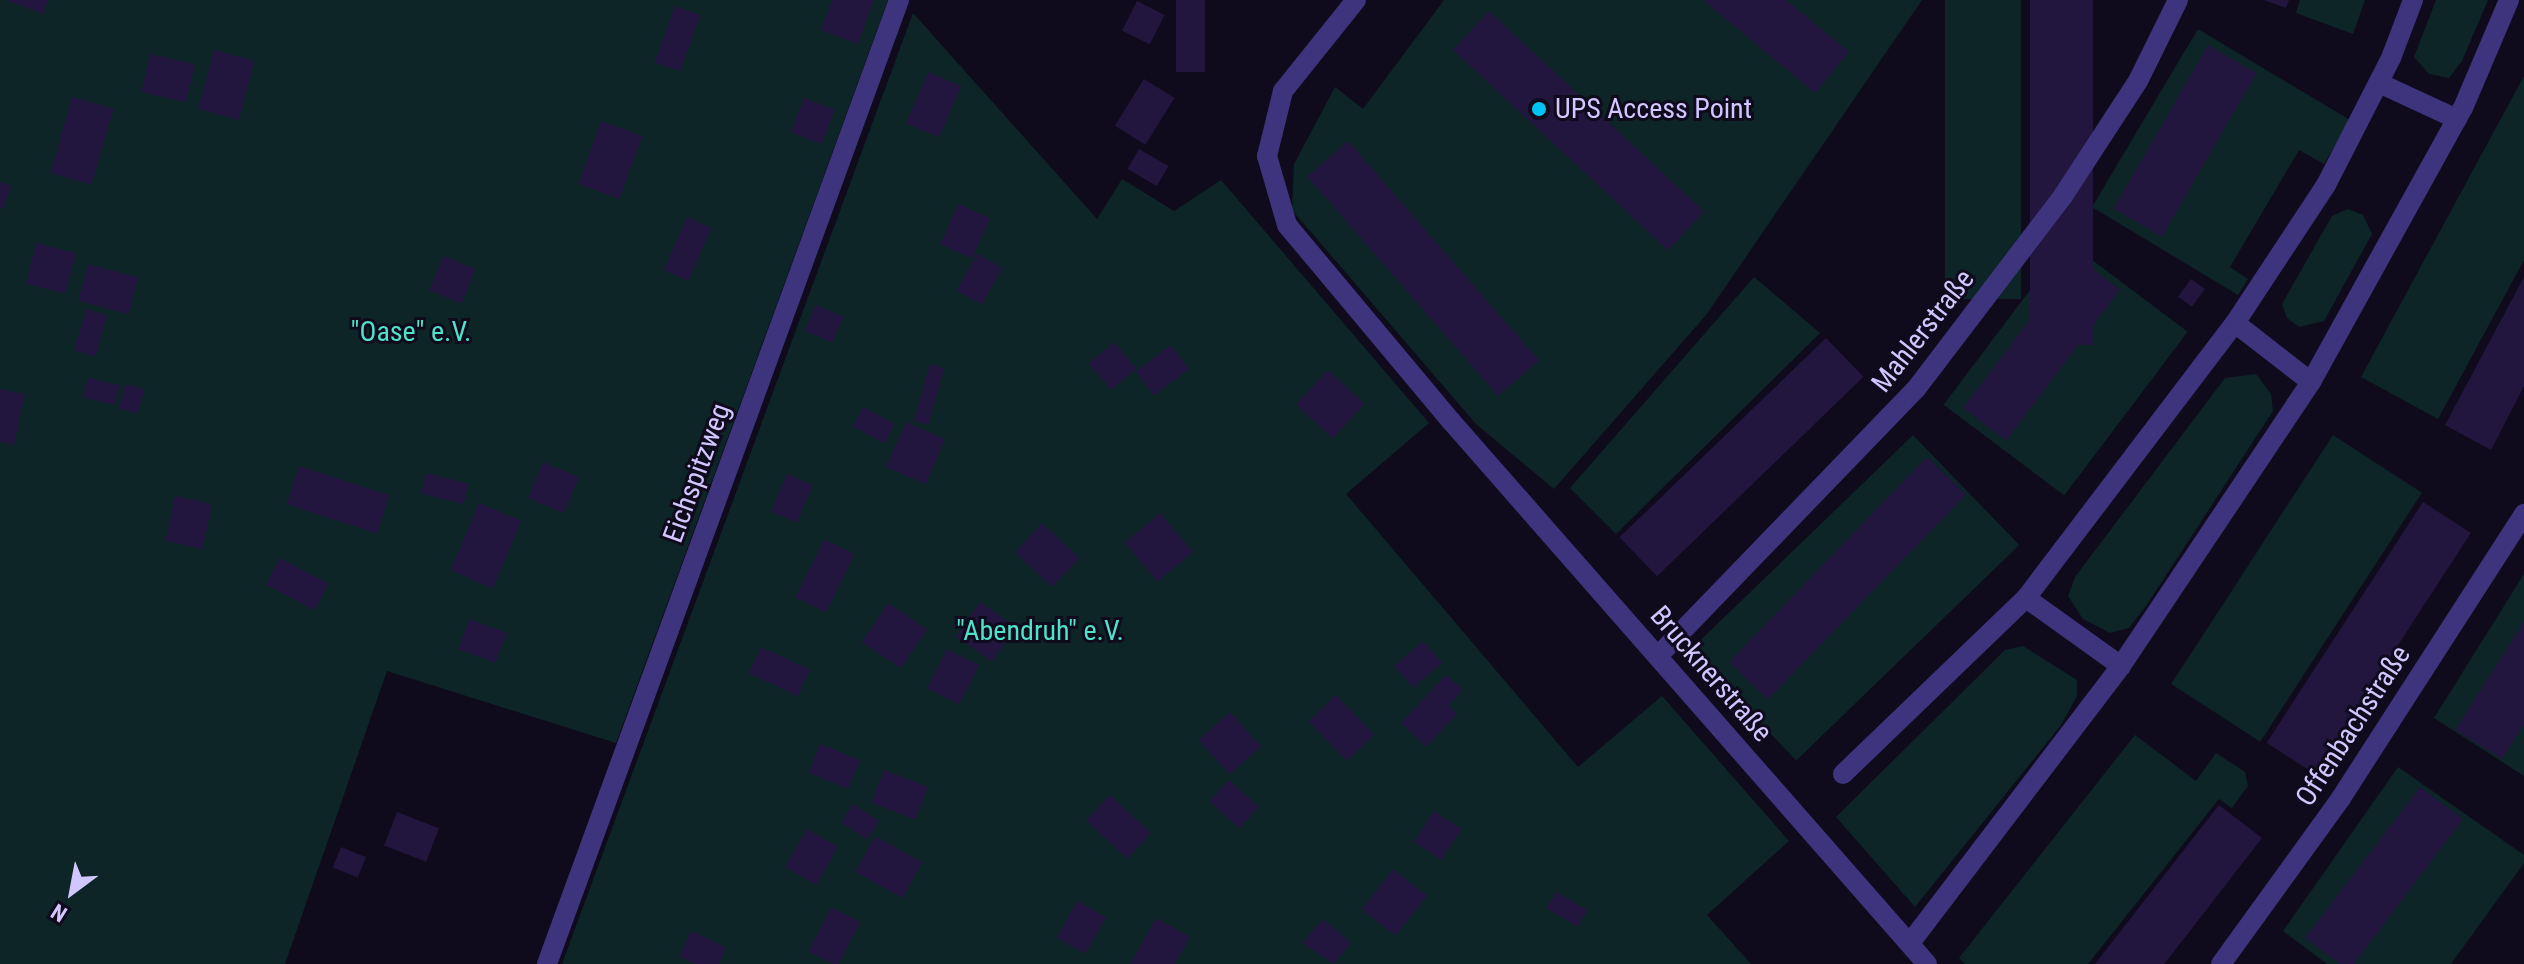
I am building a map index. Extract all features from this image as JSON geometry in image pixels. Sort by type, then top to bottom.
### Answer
[{"type":"street","name":"Eichspitzweg","points":[[547,964],[899,0]]},
{"type":"street","name":"Brucknerstraße","points":[[1356,0],[1283,91],[1267,156],[1287,225],[1451,421],[1927,964]]},
{"type":"street","name":"Mahlerstraße","points":[[1658,656],[1916,389],[2071,184],[2138,81],[2178,0]]},
{"type":"street","points":[[1843,774],[2026,598],[2235,323],[2326,185],[2379,83],[2413,0]]},
{"type":"street","points":[[1910,943],[2121,666],[2311,382],[2457,119],[2509,0]]},
{"type":"street","points":[[2379,83],[2457,119]]},
{"type":"street","points":[[2235,323],[2311,382]]},
{"type":"street","name":"Offenbachstraße","points":[[2221,964],[2341,798],[2524,514]]},
{"type":"street","points":[[2026,598],[2121,666]]},
{"type":"green space","name":"\"Oase\" e.V.","points":[[0,0],[888,0],[616,743],[387,671],[285,964],[0,964]]},
{"type":"green space","points":[[1444,0],[1922,0],[1706,315],[1554,489],[1476,424],[1292,210],[1294,164],[1335,87],[1363,109]]},
{"type":"green space","points":[[1945,0],[2021,0],[2021,299],[1945,299]]},
{"type":"green space","points":[[2300,0],[2365,0],[2353,34],[2296,13]]},
{"type":"green space","points":[[2436,0],[2488,0],[2462,61],[2449,78],[2429,74],[2414,57]]},
{"type":"green space","name":"\"Abendruh\" e.V.","points":[[913,13],[1097,219],[1122,179],[1174,211],[1221,180],[1429,423],[1346,494],[1578,767],[1662,696],[1789,841],[1707,915],[1751,964],[562,964]]},
{"type":"green space","points":[[2198,29],[2350,120],[2324,164],[2299,150],[2230,267],[2248,279],[2238,295],[2092,207]]},
{"type":"green space","points":[[2524,76],[2524,260],[2438,419],[2361,377]]},
{"type":"green space","points":[[2348,209],[2363,215],[2372,234],[2324,321],[2299,327],[2287,318],[2282,304],[2332,216]]},
{"type":"green space","points":[[2067,241],[2188,332],[2064,496],[1944,405]]},
{"type":"green space","points":[[1754,277],[1820,333],[1616,534],[1570,488]]},
{"type":"green space","points":[[2256,374],[2271,394],[2273,411],[2148,603],[2129,628],[2110,633],[2083,619],[2068,596],[2075,577],[2225,378]]},
{"type":"green space","points":[[1913,435],[2019,545],[1796,760],[1690,650]]},
{"type":"green space","points":[[2333,435],[2422,493],[2260,742],[2171,684]]},
{"type":"green space","points":[[2524,574],[2524,776],[2434,718]]},
{"type":"green space","points":[[2023,646],[2077,680],[2077,696],[2061,725],[1915,907],[1836,817],[2005,650]]},
{"type":"green space","points":[[2135,735],[2196,781],[2216,753],[2245,772],[2248,786],[2232,808],[2219,799],[2088,964],[1965,964],[1959,958]]},
{"type":"green space","points":[[2398,767],[2524,855],[2524,863],[2451,964],[2327,964],[2283,931]]},
{"type":"building","points":[[6,0],[48,0],[43,14]]},
{"type":"building","points":[[832,0],[874,0],[858,44],[821,30]]},
{"type":"building","points":[[1176,0],[1205,0],[1205,72],[1176,72]]},
{"type":"building","points":[[1703,0],[1786,0],[1849,52],[1815,93]]},
{"type":"building","points":[[2030,0],[2093,0],[2093,345],[2030,345]]},
{"type":"building","points":[[2264,0],[2289,0],[2286,8]]},
{"type":"building","points":[[1137,1],[1165,15],[1150,44],[1122,30]]},
{"type":"building","points":[[675,6],[700,15],[680,72],[654,62]]},
{"type":"building","points":[[1489,11],[1704,212],[1668,250],[1453,50]]},
{"type":"building","points":[[2208,45],[2256,73],[2162,237],[2114,209]]},
{"type":"building","points":[[214,50],[255,61],[239,120],[198,109]]},
{"type":"building","points":[[150,54],[195,64],[186,102],[141,92]]},
{"type":"building","points":[[928,72],[961,86],[939,138],[906,124]]},
{"type":"building","points":[[1144,79],[1175,98],[1145,145],[1115,126]]},
{"type":"building","points":[[72,97],[113,109],[92,185],[50,173]]},
{"type":"building","points":[[804,98],[835,110],[822,144],[791,133]]},
{"type":"building","points":[[601,121],[642,136],[619,199],[578,184]]},
{"type":"building","points":[[1348,141],[1539,361],[1498,396],[1307,176]]},
{"type":"building","points":[[1139,149],[1168,166],[1157,186],[1128,169]]},
{"type":"building","points":[[0,182],[11,186],[4,209],[0,208]]},
{"type":"building","points":[[958,204],[990,218],[972,258],[940,244]]},
{"type":"building","points":[[687,217],[712,228],[688,281],[663,270]]},
{"type":"building","points":[[36,243],[76,253],[66,294],[26,284]]},
{"type":"building","points":[[977,254],[1002,268],[982,305],[957,291]]},
{"type":"building","points":[[443,256],[475,269],[462,303],[429,290]]},
{"type":"building","points":[[2077,257],[2120,289],[2006,440],[1963,408]]},
{"type":"building","points":[[88,264],[138,277],[128,314],[78,301]]},
{"type":"building","points":[[2524,277],[2524,386],[2491,450],[2445,425]]},
{"type":"building","points":[[2191,279],[2205,289],[2192,307],[2178,297]]},
{"type":"building","points":[[816,305],[844,317],[833,342],[805,331]]},
{"type":"building","points":[[86,309],[107,315],[95,356],[74,350]]},
{"type":"building","points":[[1826,338],[1864,377],[1657,576],[1620,537]]},
{"type":"building","points":[[1114,342],[1136,369],[1111,390],[1089,363]]},
{"type":"building","points":[[1171,345],[1189,369],[1154,395],[1136,371]]},
{"type":"building","points":[[930,364],[944,368],[928,425],[914,421]]},
{"type":"building","points":[[1328,370],[1365,404],[1333,438],[1296,404]]},
{"type":"building","points":[[88,378],[119,385],[115,405],[84,397]]},
{"type":"building","points":[[125,384],[144,389],[138,413],[119,408]]},
{"type":"building","points":[[0,389],[25,394],[14,445],[0,442]]},
{"type":"building","points":[[863,407],[895,424],[884,443],[853,426]]},
{"type":"building","points":[[906,422],[945,439],[925,484],[886,467]]},
{"type":"building","points":[[1927,457],[1966,495],[1768,700],[1729,662]]},
{"type":"building","points":[[543,462],[579,477],[564,513],[528,498]]},
{"type":"building","points":[[299,466],[389,495],[377,533],[287,504]]},
{"type":"building","points":[[426,473],[469,484],[464,504],[421,493]]},
{"type":"building","points":[[787,474],[813,485],[797,523],[771,512]]},
{"type":"building","points":[[175,496],[212,504],[203,549],[165,541]]},
{"type":"building","points":[[2423,502],[2471,533],[2314,774],[2267,743]]},
{"type":"building","points":[[479,503],[521,521],[493,588],[450,570]]},
{"type":"building","points":[[1160,513],[1193,552],[1158,582],[1125,543]]},
{"type":"building","points":[[1042,523],[1079,558],[1052,587],[1015,552]]},
{"type":"building","points":[[824,539],[855,554],[826,612],[796,597]]},
{"type":"building","points":[[280,558],[329,584],[314,610],[266,584]]},
{"type":"building","points":[[980,602],[1016,627],[992,662],[956,636]]},
{"type":"building","points":[[888,603],[927,629],[901,668],[862,642]]},
{"type":"building","points":[[469,619],[507,633],[496,663],[458,649]]},
{"type":"building","points":[[2524,622],[2524,724],[2502,759],[2455,730]]},
{"type":"building","points":[[1423,641],[1442,663],[1413,688],[1394,666]]},
{"type":"building","points":[[761,647],[810,670],[798,696],[749,673]]},
{"type":"building","points":[[947,649],[979,665],[959,705],[927,688]]},
{"type":"building","points":[[1446,675],[1463,690],[1449,705],[1457,714],[1426,747],[1401,723]]},
{"type":"building","points":[[1336,695],[1374,735],[1347,761],[1309,721]]},
{"type":"building","points":[[1230,712],[1261,746],[1230,774],[1199,740]]},
{"type":"building","points":[[820,744],[860,760],[848,789],[808,773]]},
{"type":"building","points":[[884,770],[928,787],[915,820],[871,803]]},
{"type":"building","points":[[1229,780],[1259,807],[1239,828],[1210,802]]},
{"type":"building","points":[[2420,787],[2463,819],[2354,964],[2340,964],[2305,938]]},
{"type":"building","points":[[1110,795],[1151,833],[1127,859],[1086,821]]},
{"type":"building","points":[[853,804],[879,821],[867,839],[841,822]]},
{"type":"building","points":[[2219,805],[2262,838],[2172,954],[2164,964],[2095,964]]},
{"type":"building","points":[[1434,811],[1462,829],[1442,860],[1414,842]]},
{"type":"building","points":[[397,812],[439,828],[426,862],[384,846]]},
{"type":"building","points":[[807,829],[838,847],[816,885],[785,867]]},
{"type":"building","points":[[875,836],[922,862],[902,898],[855,872]]},
{"type":"building","points":[[341,847],[366,857],[358,878],[333,867]]},
{"type":"building","points":[[1393,869],[1427,895],[1395,936],[1362,909]]},
{"type":"building","points":[[1556,892],[1587,910],[1578,926],[1546,908]]},
{"type":"building","points":[[1077,901],[1106,917],[1086,954],[1057,938]]},
{"type":"building","points":[[831,907],[860,922],[839,964],[808,952]]},
{"type":"building","points":[[1156,918],[1190,937],[1175,964],[1130,964]]},
{"type":"building","points":[[1323,919],[1351,943],[1334,964],[1302,943]]},
{"type":"building","points":[[691,931],[726,947],[719,964],[696,964],[679,957]]},
{"type":"place","name":"UPS Access Point","points":[[1539,109]]}]
